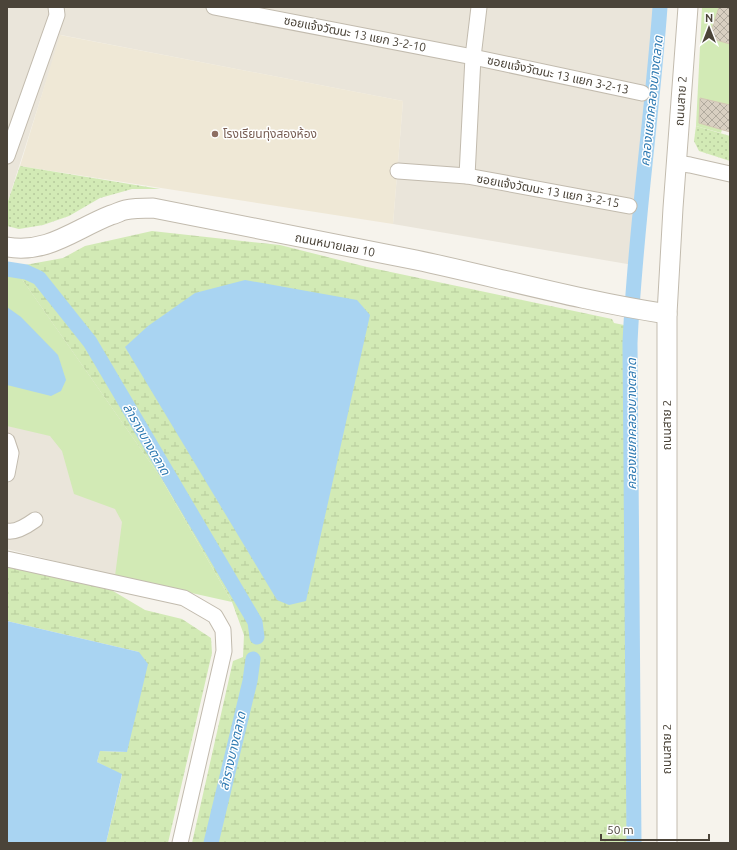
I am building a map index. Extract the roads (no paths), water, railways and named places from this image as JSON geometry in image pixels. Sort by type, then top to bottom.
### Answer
[{"type":"street","points":[[7,156],[57,15],[56,7]]},
{"type":"street","name":"ซอยแจ้งวัฒนะ 13 แยก 3-2-10","points":[[214,7],[473,57]]},
{"type":"street","points":[[467,176],[473,57],[479,7]]},
{"type":"street","name":"ถนนสาย 2","points":[[667,843],[667,314],[676,164],[688,7]]},
{"type":"street","name":"ซอยแจ้งวัฒนะ 13 แยก 3-2-13","points":[[473,57],[642,94]]},
{"type":"street","points":[[676,164],[690,165],[730,174]]},
{"type":"street","name":"ซอยแจ้งวัฒนะ 13 แยก 3-2-15","points":[[398,171],[467,176],[629,206]]},
{"type":"street","name":"ถนนหมายเลข 10","points":[[7,247],[19,249],[54,242],[101,219],[125,210],[153,208],[417,260],[500,280],[667,314]]},
{"type":"street","points":[[7,441],[10,446],[11,456],[7,474]]},
{"type":"street","points":[[7,531],[10,532],[24,527],[35,520]]},
{"type":"street","points":[[7,559],[184,598],[215,616],[223,630],[224,651],[180,843]]},
{"type":"water","points":[[245,280],[357,300],[370,315],[306,601],[289,605],[277,600],[125,347],[148,326],[195,293]]},
{"type":"water","points":[[7,307],[21,317],[58,355],[66,380],[61,391],[51,396],[7,385]]},
{"type":"water","points":[[7,621],[139,652],[148,664],[127,752],[100,751],[97,762],[122,774],[106,843],[7,843]]},
{"type":"waterway","name":"คลองแยกคลองบางตลาด","points":[[634,843],[630,343],[632,301],[660,7]]},
{"type":"waterway","name":"ลำรางบางตลาด","points":[[7,269],[26,272],[39,278],[90,342],[255,622],[257,637]]},
{"type":"waterway","name":"ลำรางบางตลาด","points":[[211,843],[250,681],[253,659]]},
{"type":"place","name":"โรงเรียนทุ่งสองห้อง","points":[[215,134]]}]
